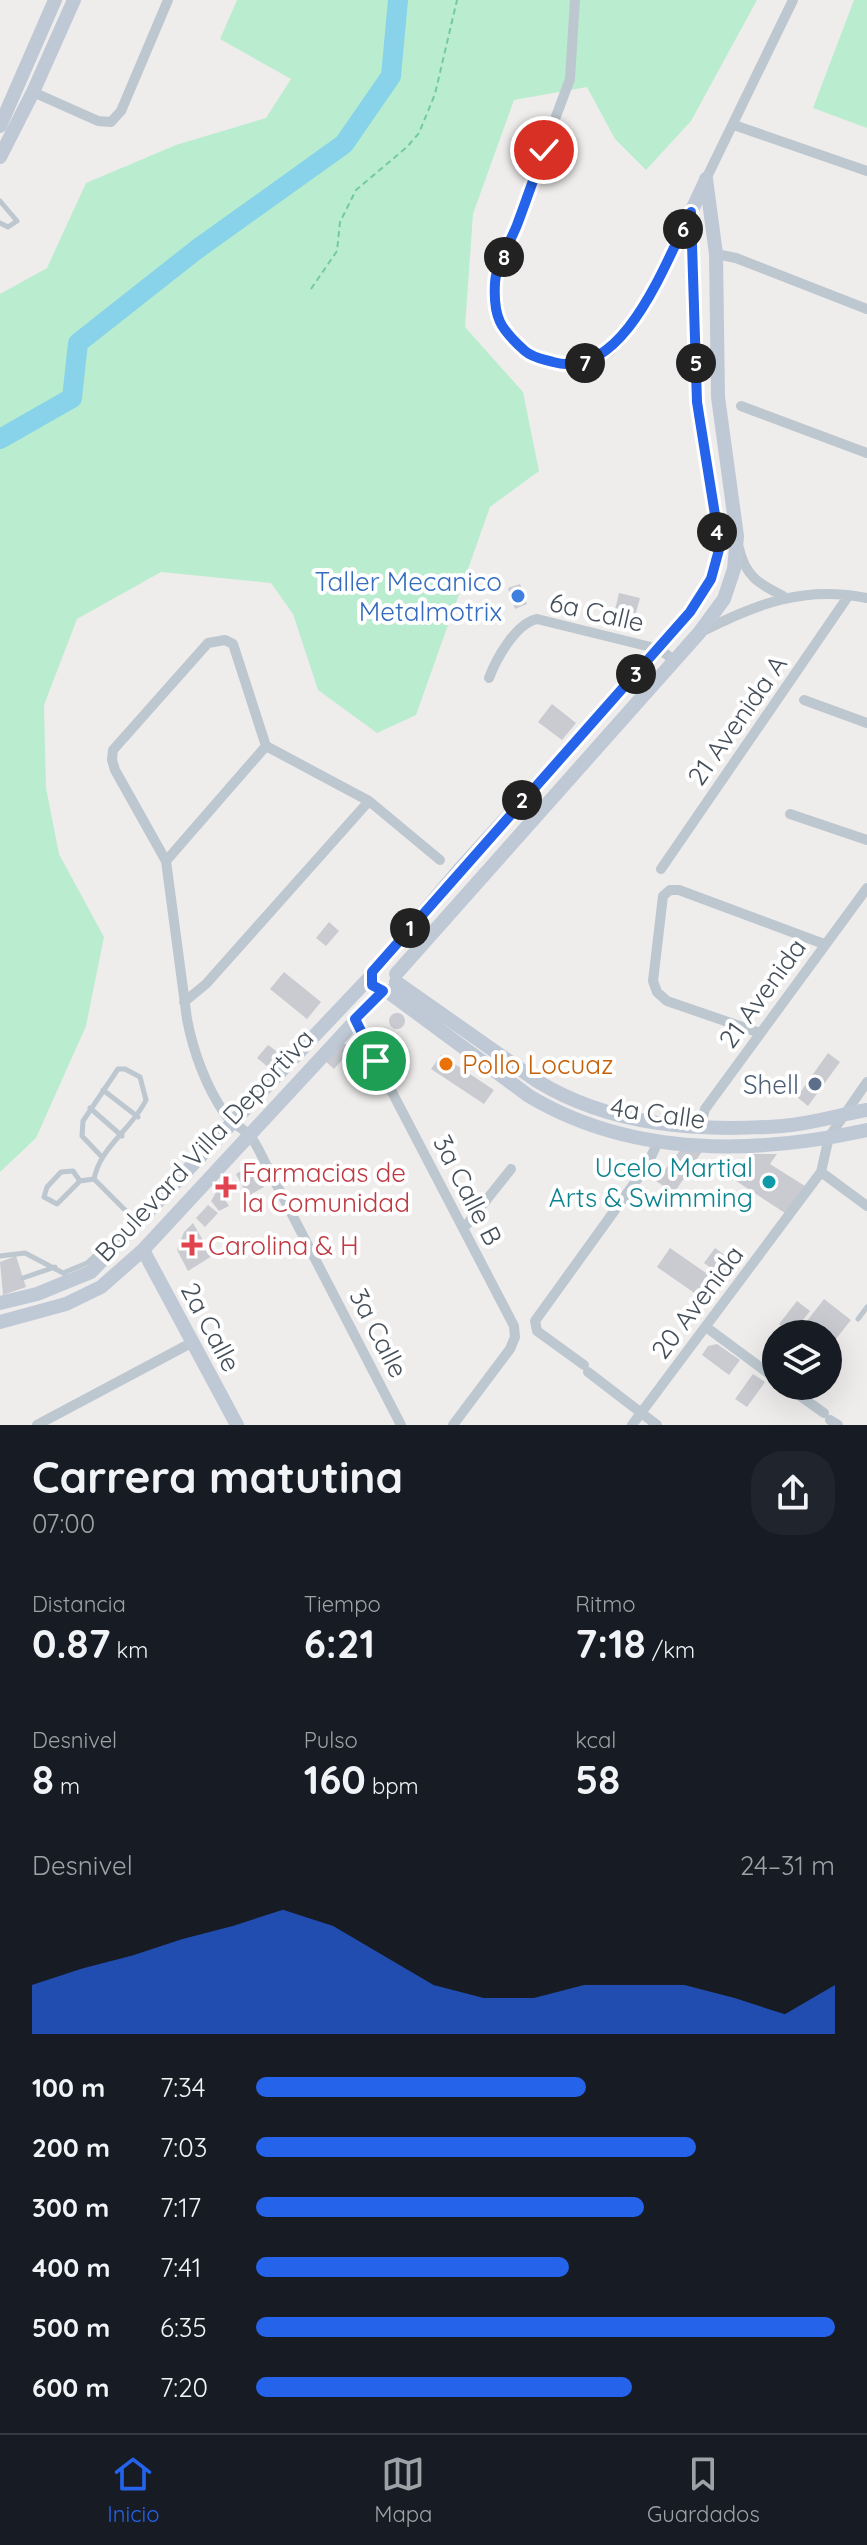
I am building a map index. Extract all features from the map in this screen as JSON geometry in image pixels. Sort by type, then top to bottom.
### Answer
[{"type":"main road","points":[[0,126],[55,0]]},
{"type":"main road","points":[[0,157],[74,0]]},
{"type":"main road","points":[[691,212],[706,179]]},
{"type":"main road","name":"Boulevard Villa Deportiva","points":[[0,1322],[66,1304],[101,1287],[143,1250],[390,984],[472,885],[699,633],[724,599],[734,569],[737,536],[718,397],[716,254],[706,179]]},
{"type":"main road","name":"Boulevard Villa Deportiva","points":[[0,1303],[68,1276],[91,1272],[374,971],[458,871],[659,649],[690,612],[711,579],[720,546],[697,402],[691,212]]},
{"type":"main road","points":[[697,402],[718,397]]},
{"type":"main road","points":[[458,871],[472,885]]},
{"type":"main road","points":[[386,965],[390,984],[372,985],[374,971],[386,965]]},
{"type":"main road","name":"4a Calle","points":[[390,984],[561,1096],[612,1115],[665,1125],[784,1126],[867,1110]]},
{"type":"main road","name":"4a Calle","points":[[390,984],[529,1096],[554,1111],[608,1133],[658,1142],[752,1144],[867,1130]]},
{"type":"main road","name":"2a Calle","points":[[143,1250],[237,1425]]},
{"type":"street","points":[[33,92],[98,121],[111,122],[121,111],[168,0]]},
{"type":"street","points":[[575,0],[570,79],[495,279],[495,312],[506,334],[530,355],[559,364],[586,363],[609,352],[635,317],[691,212]]},
{"type":"street","points":[[706,179],[793,0]]},
{"type":"street","points":[[734,125],[867,171]]},
{"type":"street","points":[[716,254],[736,258],[867,309]]},
{"type":"street","points":[[741,406],[867,453]]},
{"type":"street","points":[[737,536],[743,565],[756,583],[783,596]]},
{"type":"street","points":[[699,633],[783,596],[849,595],[867,598]]},
{"type":"street","name":"21 Avenida A","points":[[661,869],[849,595]]},
{"type":"street","name":"6a Calle","points":[[489,678],[494,662],[522,627],[537,619],[659,649],[674,660]]},
{"type":"street","points":[[249,1135],[233,1124],[222,1110],[192,1043],[166,861],[130,802],[113,765],[112,755],[116,745],[212,641],[225,640],[233,644],[266,746],[369,801],[440,860]]},
{"type":"street","points":[[804,700],[867,723]]},
{"type":"street","points":[[166,861],[266,746]]},
{"type":"street","points":[[184,1002],[206,984],[369,801]]},
{"type":"street","points":[[790,814],[867,840]]},
{"type":"street","name":"21 Avenida","points":[[700,1127],[705,1109],[867,888]]},
{"type":"street","points":[[760,1033],[672,1003],[657,992],[653,981],[661,902],[667,892],[679,890],[824,944]]},
{"type":"street","name":"3a Calle B","points":[[355,1019],[515,1331],[510,1349],[453,1425]]},
{"type":"street","name":"20 Avenida","points":[[632,1425],[821,1172],[829,1137],[867,1082]]},
{"type":"street","name":"3a Calle","points":[[249,1135],[401,1425]]},
{"type":"street","points":[[657,1425],[537,1331],[535,1324],[646,1167],[658,1142]]},
{"type":"street","points":[[464,1228],[511,1169]]},
{"type":"street","points":[[821,1172],[867,1206]]},
{"type":"street","points":[[706,1327],[762,1369]]},
{"type":"street","points":[[37,1425],[191,1343]]},
{"type":"street","points":[[805,1400],[830,1419]]},
{"type":"lane","points":[[0,201],[17,221],[8,227],[0,223]]},
{"type":"lane","points":[[94,1179],[101,1156],[138,1117],[146,1100],[140,1077],[125,1069],[118,1069],[90,1108],[81,1129],[82,1136],[101,1156]]},
{"type":"lane","points":[[103,1090],[138,1117]]},
{"type":"lane","points":[[90,1108],[122,1136]]},
{"type":"lane","points":[[80,1181],[73,1171],[61,1172],[47,1187],[44,1197],[57,1204],[80,1181],[94,1179]]},
{"type":"lane","points":[[94,1179],[136,1222]]},
{"type":"lane","points":[[0,1256],[25,1253],[68,1276]]},
{"type":"lane","points":[[23,1278],[55,1267]]},
{"type":"lane","points":[[858,1319],[867,1307]]},
{"type":"path","points":[[311,289],[337,251],[340,222],[356,190],[419,133],[435,94],[457,0]]},
{"type":"green space","points":[[237,0],[757,0],[691,121],[646,170],[615,139],[587,87],[514,100],[473,214],[465,327],[523,392],[539,471],[490,507],[416,715],[377,733],[318,690],[293,614],[271,583],[161,572],[77,619],[44,705],[46,788],[59,854],[104,937],[86,1026],[36,1138],[0,1172],[0,294],[47,268],[86,183],[176,145],[266,118],[291,79],[220,39]]},
{"type":"green space","points":[[854,0],[867,0],[867,128],[813,108]]},
{"type":"building","name":"Taller Mecanico Metalmotrix","points":[[520,584],[527,604],[515,609],[508,588]]},
{"type":"building","points":[[619,593],[640,598],[632,627],[612,622]]},
{"type":"building","points":[[552,704],[576,723],[562,740],[538,722]]},
{"type":"building","points":[[329,922],[339,931],[326,946],[316,938]]},
{"type":"building","points":[[284,972],[321,1002],[307,1019],[270,989]]},
{"type":"building","points":[[394,1013],[400,1013],[405,1021],[403,1027],[394,1029],[389,1024],[389,1018]]},
{"type":"building","points":[[343,1042],[351,1050],[334,1069],[325,1061]]},
{"type":"building","points":[[268,1045],[279,1053],[268,1067],[257,1058]]},
{"type":"building","name":"Shell","points":[[828,1053],[840,1062],[808,1106],[797,1097]]},
{"type":"building","points":[[441,1055],[494,1090],[484,1104],[431,1069]]},
{"type":"building","points":[[682,1148],[703,1150],[674,1193],[656,1181]]},
{"type":"building","name":"Ucelo Martial Arts & Swimming","points":[[749,1154],[777,1154],[770,1164],[805,1186],[785,1213],[733,1179]]},
{"type":"building","points":[[251,1165],[264,1187],[248,1196],[236,1174]]},
{"type":"building","points":[[218,1189],[229,1206],[219,1211],[211,1201]]},
{"type":"building","points":[[208,1205],[218,1213],[205,1227],[196,1218]]},
{"type":"building","name":"Carolina & H","points":[[193,1223],[212,1256],[188,1271],[177,1250],[184,1232]]},
{"type":"building","points":[[670,1248],[716,1280],[703,1299],[657,1267]]},
{"type":"building","points":[[715,1248],[736,1263],[725,1278],[704,1263]]},
{"type":"building","points":[[16,1256],[26,1287],[3,1295],[0,1262]]},
{"type":"building","points":[[824,1299],[851,1320],[842,1331],[842,1320],[808,1320]]},
{"type":"building","points":[[797,1301],[810,1311],[803,1320],[782,1320]]},
{"type":"building","points":[[717,1344],[740,1360],[729,1375],[702,1355],[708,1346]]},
{"type":"building","points":[[753,1374],[762,1380],[762,1386],[747,1407],[735,1399]]},
{"type":"waterway","points":[[0,439],[72,398],[78,343],[196,250],[344,144],[391,76],[398,0]]},
{"type":"place","name":"Taller Mecanico Metalmotrix","points":[[518,596]]},
{"type":"place","name":"Pollo Locuaz","points":[[446,1064]]},
{"type":"place","name":"Shell","points":[[815,1084]]},
{"type":"place","name":"Ucelo Martial Arts & Swimming","points":[[769,1182]]},
{"type":"place","name":"Farmacias de la Comunidad","points":[[226,1187]]},
{"type":"place","name":"Carolina & H","points":[[192,1245]]},
{"type":"route","points":[[376,1061],[355,1019],[383,991],[372,985],[372,972],[458,871],[690,612],[711,579],[720,546],[697,402],[691,212],[647,298],[630,327],[609,352],[586,363],[559,364],[530,355],[506,334],[495,312],[495,279],[544,150]]}]
